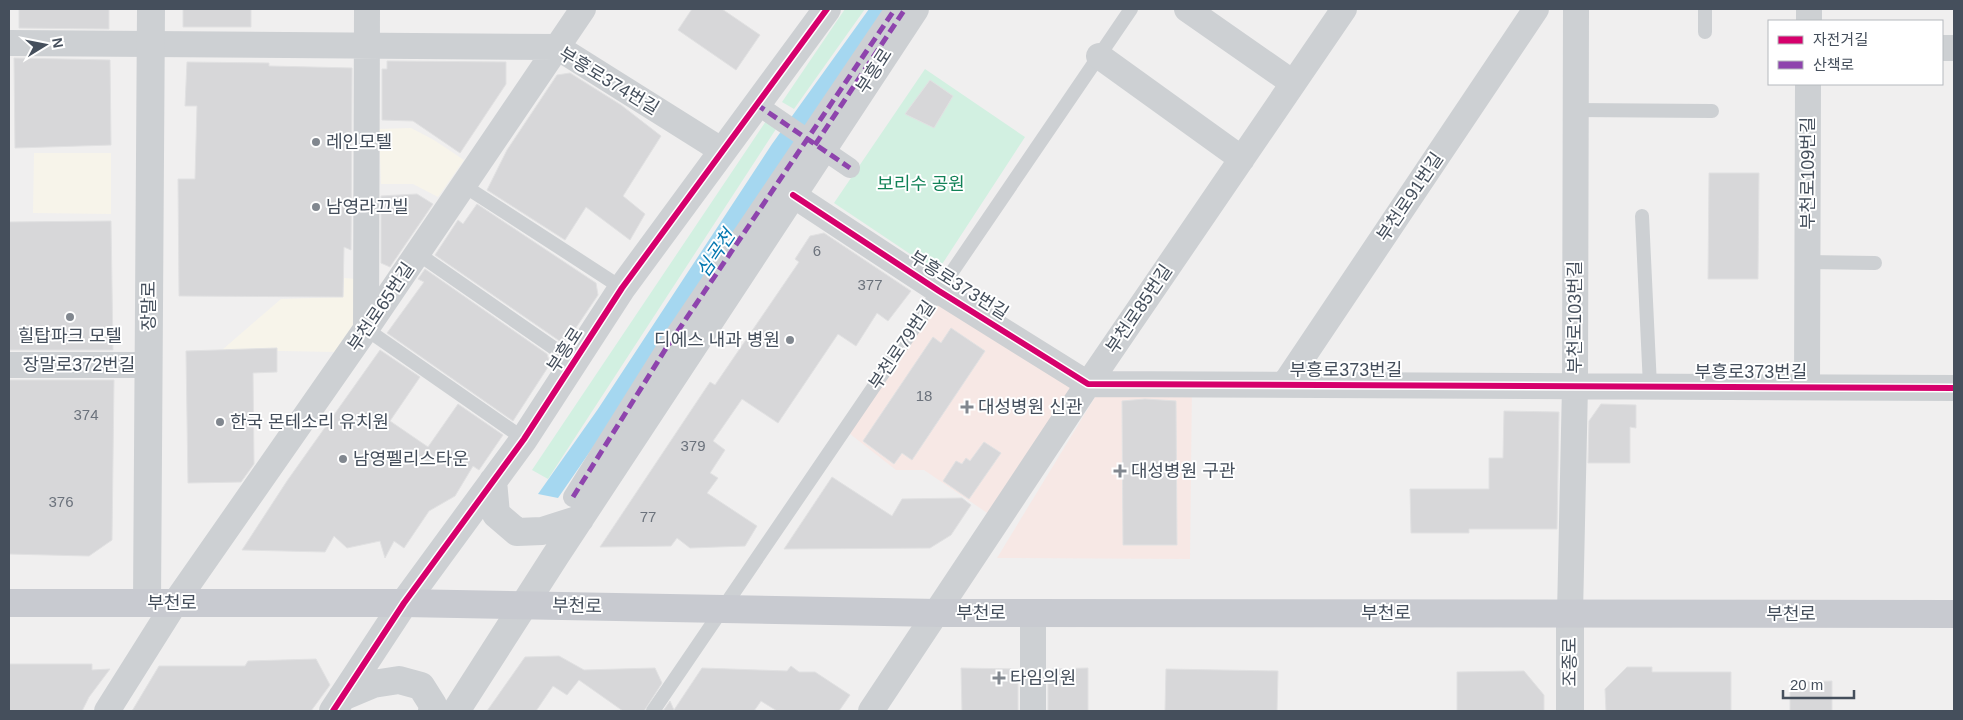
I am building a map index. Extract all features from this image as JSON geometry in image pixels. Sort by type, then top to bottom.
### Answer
[{"type":"main road","name":"부천로","points":[[9,603],[404,603],[938,613],[1954,614]]},
{"type":"street","name":"장말로","points":[[147,603],[151,9]]},
{"type":"street","points":[[366,329],[367,9]]},
{"type":"street","points":[[557,47],[558,9]]},
{"type":"street","name":"부천로65번길","points":[[107,711],[175,603],[366,329],[583,9]]},
{"type":"street","name":"부흥로","points":[[337,704],[404,603],[524,439],[622,288],[722,150],[765,110],[827,9]]},
{"type":"street","points":[[493,481],[496,514],[516,532],[542,531],[576,508],[665,350],[895,9]]},
{"type":"street","points":[[819,148],[905,9]]},
{"type":"street","name":"부흥로","points":[[456,711],[524,606],[576,508],[793,195],[819,148],[915,9]]},
{"type":"street","points":[[1187,9],[1293,83]]},
{"type":"street","name":"부천로85번길","points":[[872,711],[1088,384],[1344,9]]},
{"type":"street","name":"부천로91번길","points":[[1284,385],[1536,9]]},
{"type":"street","name":"부천로103번길","points":[[1570,614],[1575,386],[1576,9]]},
{"type":"street","name":"부흥로374번길","points":[[9,43],[557,47],[722,150]]},
{"type":"street","points":[[1099,56],[1242,159]]},
{"type":"street","name":"부천로109번길","points":[[1807,387],[1808,85]]},
{"type":"street","points":[[765,110],[850,168]]},
{"type":"street","name":"부흥로373번길","points":[[793,195],[939,291],[1088,384],[1954,388]]},
{"type":"street","name":"장말로372번길","points":[[9,365],[149,365]]},
{"type":"street","points":[[1033,613],[1033,711]]},
{"type":"street","name":"조종로","points":[[1570,614],[1570,711]]},
{"type":"street","points":[[337,704],[373,684],[399,680],[421,686],[433,705],[432,711]]},
{"type":"lane","name":"부천로79번길","points":[[653,711],[1131,9]]},
{"type":"lane","points":[[1704,32],[1705,9]]},
{"type":"lane","points":[[1576,110],[1712,111]]},
{"type":"lane","points":[[463,185],[622,288]]},
{"type":"lane","points":[[1642,216],[1650,386]]},
{"type":"lane","name":"부흥로","points":[[417,253],[574,362]]},
{"type":"lane","points":[[1808,262],[1875,264]]},
{"type":"lane","points":[[366,329],[524,439]]},
{"type":"shaded area","points":[[411,128],[434,140],[464,160],[438,197],[413,184],[381,184],[379,129]]},
{"type":"shaded area","points":[[34,153],[111,153],[111,214],[33,213]]},
{"type":"shaded area","points":[[344,278],[357,279],[356,322],[336,352],[222,350],[281,299],[343,297]]},
{"type":"shaded area","name":"대성병원 신관","points":[[939,291],[1088,384],[999,521],[924,470],[896,470],[845,430]]},
{"type":"shaded area","name":"대성병원 구관","points":[[1103,384],[1192,384],[1190,559],[997,558]]},
{"type":"green space","points":[[845,9],[865,9],[794,109],[782,102]]},
{"type":"green space","name":"보리수 공원","points":[[925,69],[1025,137],[937,272],[834,203]]},
{"type":"green space","points":[[766,121],[776,129],[548,479],[532,470]]},
{"type":"water","name":"심곡천","points":[[869,9],[885,9],[598,440],[558,498],[538,494],[598,409],[772,144]]},
{"type":"building","points":[[19,9],[109,9],[109,29],[19,28]]},
{"type":"building","points":[[183,9],[251,9],[251,27],[183,27]]},
{"type":"building","points":[[692,9],[722,9],[760,35],[736,70],[678,30]]},
{"type":"building","points":[[14,58],[110,60],[111,145],[15,148]]},
{"type":"building","points":[[387,61],[506,62],[506,84],[460,153],[413,121],[382,120],[382,69],[387,69]]},
{"type":"building","points":[[187,62],[269,63],[269,66],[352,68],[351,250],[344,247],[343,297],[179,296],[178,179],[195,179],[197,106],[185,106]]},
{"type":"building","points":[[570,73],[621,105],[661,136],[623,196],[645,214],[630,240],[586,207],[565,240],[487,190],[507,150],[557,75]]},
{"type":"building","points":[[930,80],[953,96],[934,128],[905,114]]},
{"type":"building","points":[[1709,173],[1759,173],[1758,279],[1708,279]]},
{"type":"building","points":[[417,194],[433,204],[390,267],[381,263],[381,196]]},
{"type":"building","points":[[477,204],[596,283],[598,295],[569,338],[561,342],[435,255],[458,220],[463,224]]},
{"type":"building","points":[[111,221],[113,350],[9,350],[9,222]]},
{"type":"building","points":[[824,233],[911,291],[888,321],[877,313],[856,346],[838,334],[778,423],[742,399],[713,441],[725,450],[710,473],[718,478],[707,493],[757,526],[745,546],[690,548],[677,538],[671,546],[600,547],[710,382],[715,385],[799,262],[795,259],[810,236]]},
{"type":"building","points":[[425,269],[547,354],[550,364],[513,421],[387,333],[424,282],[418,279]]},
{"type":"building","points":[[951,328],[985,351],[912,460],[902,453],[894,464],[863,441],[933,337],[941,343]]},
{"type":"building","name":"한국 몬테소리 유치원","points":[[277,348],[277,372],[253,373],[254,464],[241,482],[188,483],[186,351]]},
{"type":"building","points":[[380,350],[420,377],[390,421],[428,447],[458,404],[503,435],[479,470],[473,466],[455,496],[429,511],[404,548],[394,541],[385,558],[380,541],[347,548],[334,536],[325,552],[242,550],[287,481]]},
{"type":"building","points":[[9,380],[114,380],[112,540],[89,556],[9,554]]},
{"type":"building","points":[[1145,399],[1176,401],[1177,545],[1123,545],[1122,401]]},
{"type":"building","points":[[1601,404],[1636,405],[1636,428],[1630,427],[1630,463],[1588,463],[1589,421]]},
{"type":"building","points":[[1504,411],[1559,412],[1557,529],[1469,529],[1469,533],[1411,533],[1410,489],[1489,489],[1489,458],[1503,458]]},
{"type":"building","points":[[984,442],[1001,453],[969,499],[943,481],[956,461],[962,464],[966,458],[970,461]]},
{"type":"building","points":[[832,477],[892,516],[902,499],[962,498],[971,505],[951,535],[930,548],[784,549]]},
{"type":"building","points":[[559,656],[584,670],[655,668],[662,683],[644,711],[623,711],[579,680],[567,695],[553,686],[536,711],[487,711],[525,657]]},
{"type":"building","points":[[316,659],[330,685],[311,711],[132,711],[159,666],[245,666],[248,661]]},
{"type":"building","points":[[9,664],[92,664],[92,670],[110,669],[89,697],[82,711],[9,711]]},
{"type":"building","points":[[791,666],[799,672],[815,672],[850,695],[839,711],[777,711],[761,701],[754,711],[663,711],[670,701],[674,710],[702,668],[787,671]]},
{"type":"building","points":[[1627,667],[1652,667],[1652,672],[1731,672],[1731,711],[1606,711],[1605,689]]},
{"type":"building","points":[[961,668],[1018,669],[1018,711],[962,711]]},
{"type":"building","points":[[1088,668],[1088,711],[1048,711],[1048,669]]},
{"type":"building","points":[[1166,669],[1278,671],[1277,711],[1165,711]]},
{"type":"building","points":[[1524,671],[1544,695],[1544,711],[1457,711],[1457,672]]},
{"type":"building","points":[[1832,681],[1832,711],[1790,711],[1790,682]]},
{"type":"marked path","points":[[573,497],[665,350],[895,9]]},
{"type":"marked path","points":[[815,145],[905,9]]},
{"type":"marked path","points":[[756,104],[850,168]]},
{"type":"cycle path","points":[[333,711],[404,603],[524,439],[622,288],[827,9]]},
{"type":"cycle path","points":[[793,195],[939,291],[1088,384],[1954,388]]},
{"type":"place","name":"레인모텔","points":[[316,142]]},
{"type":"place","name":"남영라끄빌","points":[[316,207]]},
{"type":"place","name":"힐탑파크 모텔","points":[[70,317]]},
{"type":"place","name":"디에스 내과 병원","points":[[790,340]]},
{"type":"place","name":"대성병원 신관","points":[[967,407]]},
{"type":"place","name":"한국 몬테소리 유치원","points":[[220,422]]},
{"type":"place","name":"남영펠리스타운","points":[[343,459]]},
{"type":"place","name":"대성병원 구관","points":[[1120,471]]},
{"type":"place","name":"타임의원","points":[[999,678]]}]
